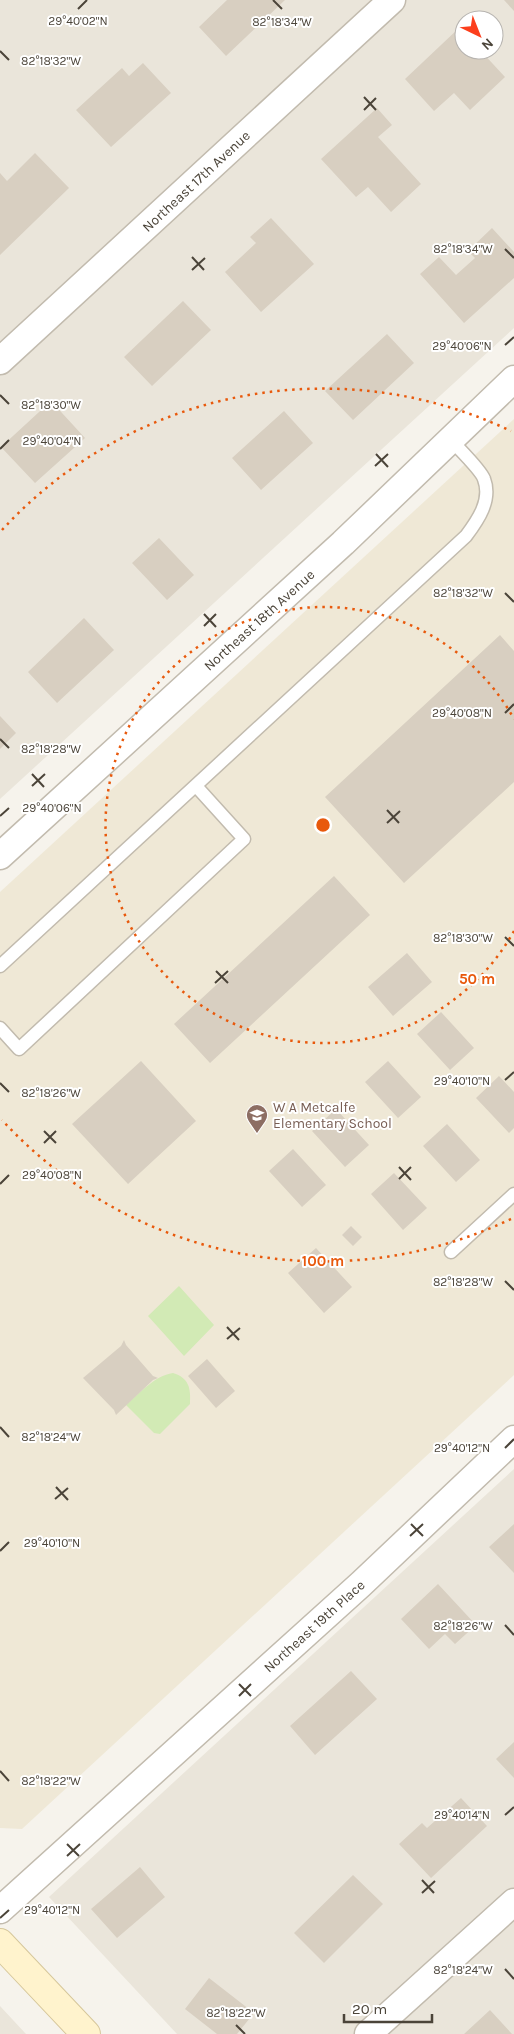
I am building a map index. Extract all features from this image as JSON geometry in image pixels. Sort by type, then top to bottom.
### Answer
[{"type":"street","name":"Northeast 17th Avenue","points":[[0,361],[392,0]]},
{"type":"street","name":"Northeast 18th Avenue","points":[[0,856],[343,544],[514,379]]},
{"type":"street","name":"Northeast 19th Place","points":[[0,1910],[361,1584],[514,1438]]},
{"type":"street","points":[[368,2034],[514,1902]]},
{"type":"street","points":[[0,1944],[86,2034]]},
{"type":"lane","points":[[0,966],[466,536],[482,515],[486,492],[484,478],[451,440]]},
{"type":"lane","points":[[0,1028],[19,1049],[244,840],[196,786]]},
{"type":"lane","points":[[451,1252],[514,1194]]},
{"type":"shaded area","points":[[0,0],[514,0],[514,328],[0,799]]},
{"type":"shaded area","name":"W A Metcalfe Elementary School","points":[[514,419],[514,1375],[22,1829],[0,1828],[0,892]]},
{"type":"shaded area","points":[[514,1469],[514,2034],[177,2034],[49,1897]]},
{"type":"shaded area","points":[[0,2006],[26,2034],[0,2034]]},
{"type":"green space","points":[[179,1286],[214,1325],[184,1356],[148,1316]]},
{"type":"green space","points":[[173,1373],[183,1378],[188,1384],[190,1404],[160,1434],[154,1433],[126,1405],[153,1381]]},
{"type":"building","points":[[227,0],[285,0],[226,56],[199,27]]},
{"type":"building","points":[[504,0],[514,0],[514,11]]},
{"type":"building","points":[[454,33],[454,60],[489,60],[505,77],[470,110],[454,93],[434,111],[405,79]]},
{"type":"building","points":[[143,63],[171,93],[111,147],[76,110],[122,68],[129,76]]},
{"type":"building","points":[[377,108],[392,125],[378,137],[421,184],[391,212],[368,187],[356,197],[321,159]]},
{"type":"building","points":[[35,153],[69,188],[0,255],[0,173],[7,181]]},
{"type":"building","points":[[271,218],[314,264],[261,312],[225,272],[256,243],[250,237]]},
{"type":"building","points":[[492,228],[514,252],[514,278],[464,323],[420,274],[439,257],[456,275],[475,258],[468,251]]},
{"type":"building","points":[[183,301],[211,330],[152,386],[124,357]]},
{"type":"building","points":[[387,334],[414,363],[353,420],[325,391]]},
{"type":"building","points":[[51,401],[85,438],[35,483],[1,447]]},
{"type":"building","points":[[284,411],[313,443],[261,490],[232,458]]},
{"type":"building","points":[[159,538],[194,575],[167,600],[132,563]]},
{"type":"building","points":[[84,618],[114,650],[57,703],[28,672]]},
{"type":"building","points":[[500,635],[514,651],[514,782],[404,883],[325,797]]},
{"type":"building","points":[[0,716],[16,733],[0,749]]},
{"type":"building","points":[[334,876],[370,915],[210,1063],[174,1024]]},
{"type":"building","points":[[407,953],[432,982],[393,1016],[368,987]]},
{"type":"building","points":[[441,1012],[474,1048],[450,1070],[417,1034]]},
{"type":"building","points":[[141,1061],[196,1121],[128,1184],[72,1124]]},
{"type":"building","points":[[388,1061],[421,1097],[398,1118],[365,1082]]},
{"type":"building","points":[[499,1076],[514,1092],[514,1128],[509,1133],[476,1098]]},
{"type":"building","points":[[336,1109],[369,1145],[345,1167],[312,1131]]},
{"type":"building","points":[[447,1124],[480,1160],[456,1182],[423,1146]]},
{"type":"building","points":[[293,1149],[326,1185],[302,1207],[269,1171]]},
{"type":"building","points":[[394,1173],[427,1208],[403,1230],[371,1194]]},
{"type":"building","points":[[351,1226],[362,1237],[353,1246],[342,1235]]},
{"type":"building","points":[[316,1248],[352,1287],[324,1313],[288,1273]]},
{"type":"building","points":[[124,1340],[126,1345],[153,1376],[158,1378],[153,1380],[116,1415],[114,1410],[83,1378],[121,1346]]},
{"type":"building","points":[[207,1359],[235,1391],[216,1408],[188,1376]]},
{"type":"building","points":[[514,1524],[514,1573],[489,1547]]},
{"type":"building","points":[[438,1584],[476,1625],[455,1644],[445,1634],[429,1649],[401,1619]]},
{"type":"building","points":[[351,1671],[377,1699],[315,1755],[290,1726]]},
{"type":"building","points":[[514,1742],[514,1778],[496,1759]]},
{"type":"building","points":[[461,1798],[487,1826],[431,1878],[399,1844],[422,1823],[427,1828]]},
{"type":"building","points":[[140,1867],[165,1897],[117,1938],[91,1909]]},
{"type":"building","points":[[353,1875],[383,1904],[324,1963],[294,1933]]},
{"type":"building","points":[[209,1978],[254,2013],[237,2034],[217,2034],[185,2009]]},
{"type":"building","points":[[490,2010],[512,2034],[464,2034]]},
{"type":"place","name":"W A Metcalfe Elementary School","points":[[257,1134]]}]
